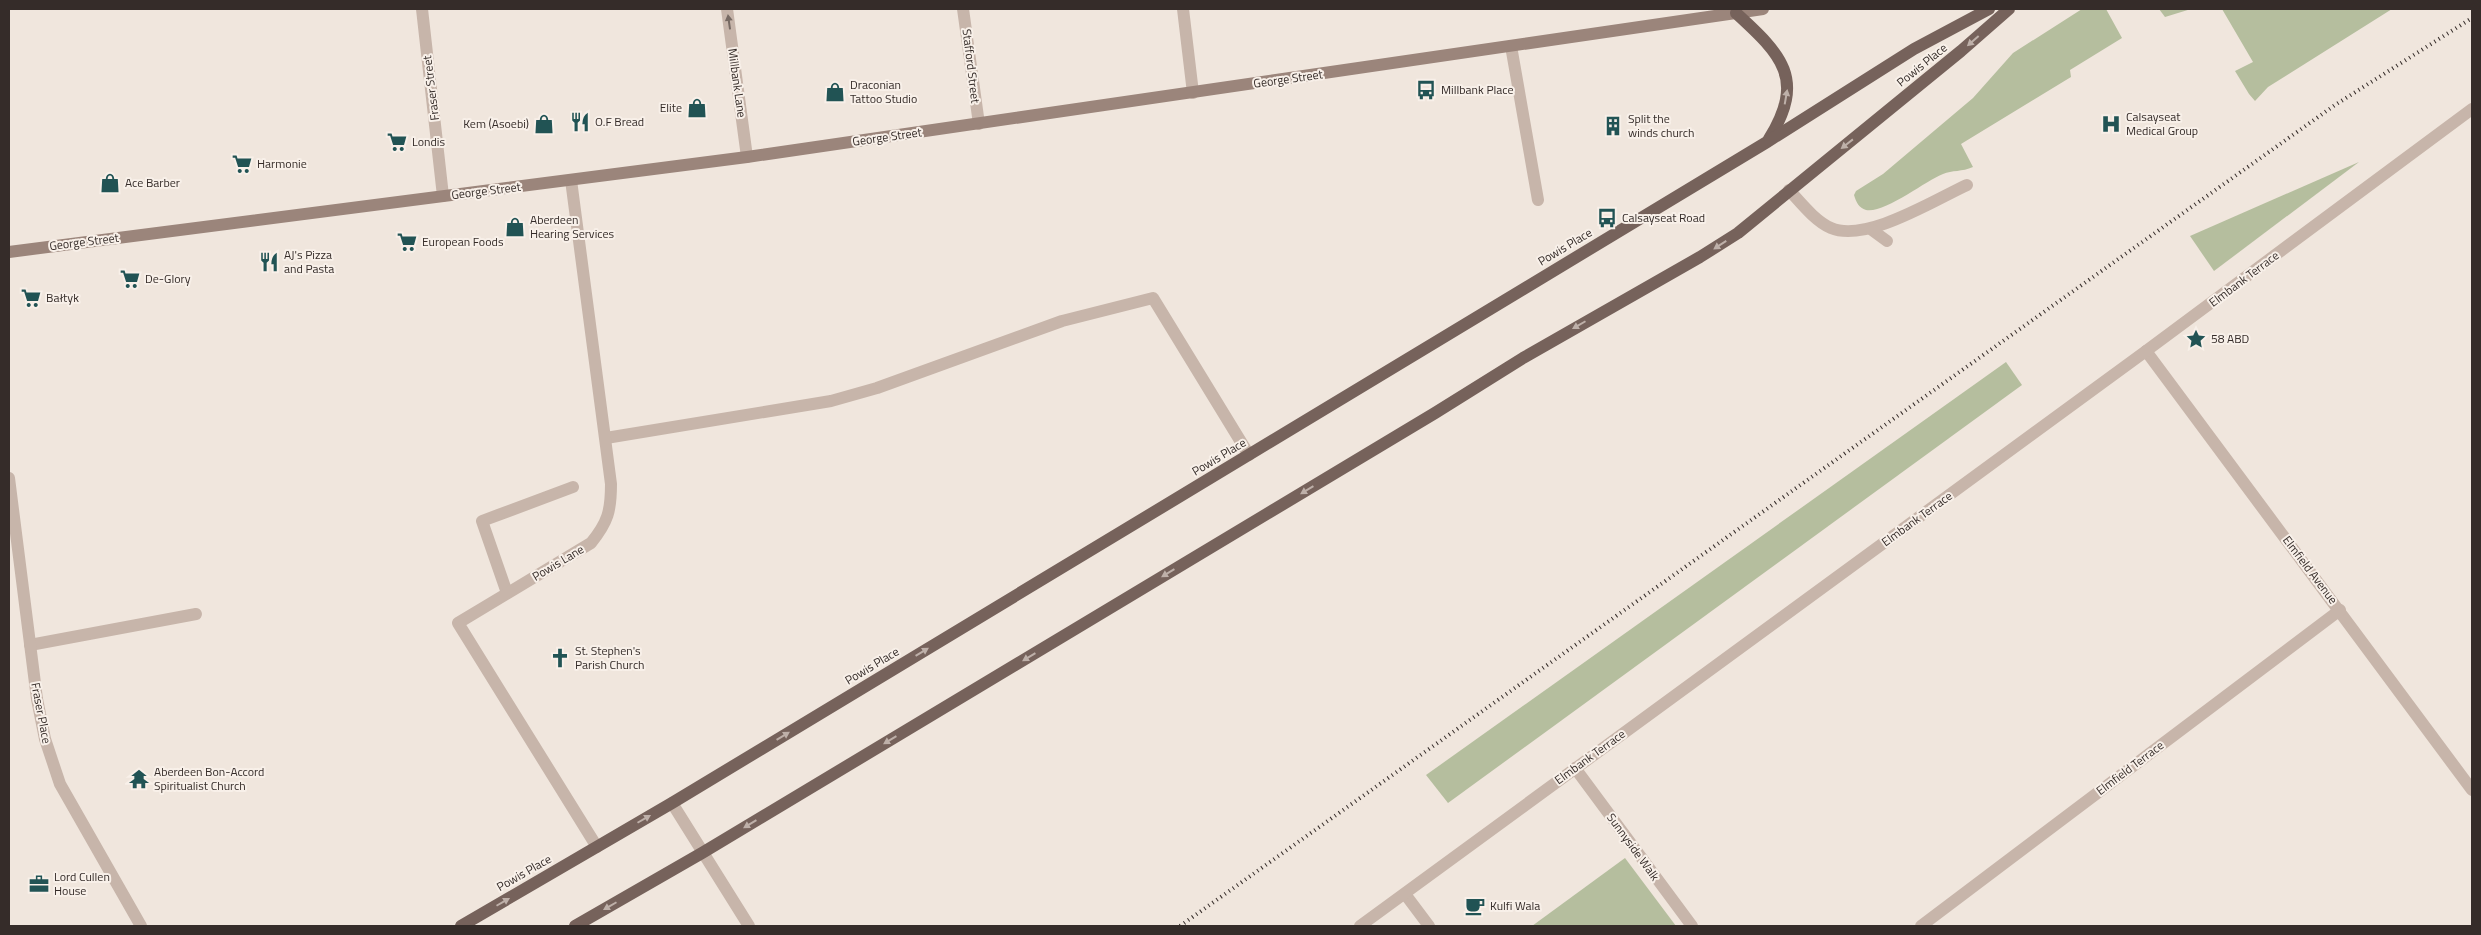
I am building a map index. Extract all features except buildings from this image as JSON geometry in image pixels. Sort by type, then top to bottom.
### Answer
[{"type":"main road","name":"Powis Place","points":[[462,926],[672,803],[1767,142],[1914,49],[1989,9]]},
{"type":"main road","name":"Powis Place","points":[[574,926],[702,853],[1435,413],[1523,358],[1700,257],[1738,233],[2009,9]]},
{"type":"main road","points":[[1736,13],[1768,43],[1785,72],[1788,90],[1782,117],[1767,142]]},
{"type":"street","name":"Fraser Street","points":[[422,9],[443,196]]},
{"type":"street","name":"Millbank Lane","points":[[727,9],[747,157]]},
{"type":"street","name":"Stafford Street","points":[[964,9],[978,124]]},
{"type":"street","points":[[1183,9],[1193,93]]},
{"type":"street","name":"George Street","points":[[9,252],[747,157],[1763,9]]},
{"type":"street","points":[[1511,46],[1538,200]]},
{"type":"street","name":"Elmbank Terrace","points":[[1360,926],[2146,352],[2472,109]]},
{"type":"street","name":"Powis Lane","points":[[571,180],[606,438],[611,484],[611,509],[604,528],[591,543],[458,623],[597,847]]},
{"type":"street","points":[[1789,190],[1817,219],[1831,228],[1847,233],[1872,230],[1967,185]]},
{"type":"street","points":[[1872,230],[1887,241]]},
{"type":"street","points":[[606,438],[831,401],[876,388],[1062,320],[1152,298],[1248,455]]},
{"type":"street","name":"Elmfield Avenue","points":[[2146,352],[2340,610],[2472,790]]},
{"type":"street","name":"Fraser Place","points":[[9,478],[37,699],[45,739],[60,784],[141,926]]},
{"type":"street","points":[[507,594],[482,521],[573,487]]},
{"type":"street","name":"Elmfield Terrace","points":[[1921,926],[2340,610]]},
{"type":"street","points":[[30,646],[196,614]]},
{"type":"street","name":"Sunnyside Walk","points":[[1575,768],[1692,926]]},
{"type":"street","points":[[672,803],[749,926]]},
{"type":"street","points":[[1405,894],[1429,926]]},
{"type":"green space","points":[[2082,9],[2106,9],[2122,38],[2070,70],[2071,77],[1961,144],[1973,167],[1943,174],[1883,207],[1866,210],[1860,206],[1854,195],[1856,191],[1883,174],[1973,98],[2013,53]]},
{"type":"green space","points":[[2159,9],[2191,9],[2165,17]]},
{"type":"green space","points":[[2222,9],[2392,9],[2268,87],[2255,101],[2235,71],[2253,62]]},
{"type":"green space","points":[[2359,162],[2214,271],[2190,236]]},
{"type":"green space","points":[[2006,362],[2022,385],[1448,803],[1426,775]]},
{"type":"green space","points":[[1625,858],[1676,926],[1532,926]]},
{"type":"railway","points":[[1180,926],[2335,105],[2472,18]]},
{"type":"place","name":"Millbank Place","points":[[1426,90]]},
{"type":"place","name":"Draconian Tattoo Studio","points":[[835,92]]},
{"type":"place","name":"Elite","points":[[697,108]]},
{"type":"place","name":"O.F Bread","points":[[580,122]]},
{"type":"place","name":"Kem (Asoebi)","points":[[544,124]]},
{"type":"place","name":"Calsayseat Medical Group","points":[[2111,124]]},
{"type":"place","name":"Split the winds church","points":[[1613,126]]},
{"type":"place","name":"Londis","points":[[397,142]]},
{"type":"place","name":"Harmonie","points":[[242,164]]},
{"type":"place","name":"Ace Barber","points":[[110,183]]},
{"type":"place","name":"Calsayseat Road","points":[[1607,218]]},
{"type":"place","name":"Aberdeen Hearing Services","points":[[515,227]]},
{"type":"place","name":"European Foods","points":[[407,242]]},
{"type":"place","name":"AJ's Pizza and Pasta","points":[[269,262]]},
{"type":"place","name":"De-Glory","points":[[130,279]]},
{"type":"place","name":"Bałtyk","points":[[31,298]]},
{"type":"place","name":"58 ABD","points":[[2196,339]]},
{"type":"place","name":"St. Stephen's Parish Church","points":[[560,658]]},
{"type":"place","name":"Aberdeen Bon-Accord Spiritualist Church","points":[[139,779]]},
{"type":"place","name":"Lord Cullen House","points":[[39,884]]},
{"type":"place","name":"Kulfi Wala","points":[[1475,906]]}]
